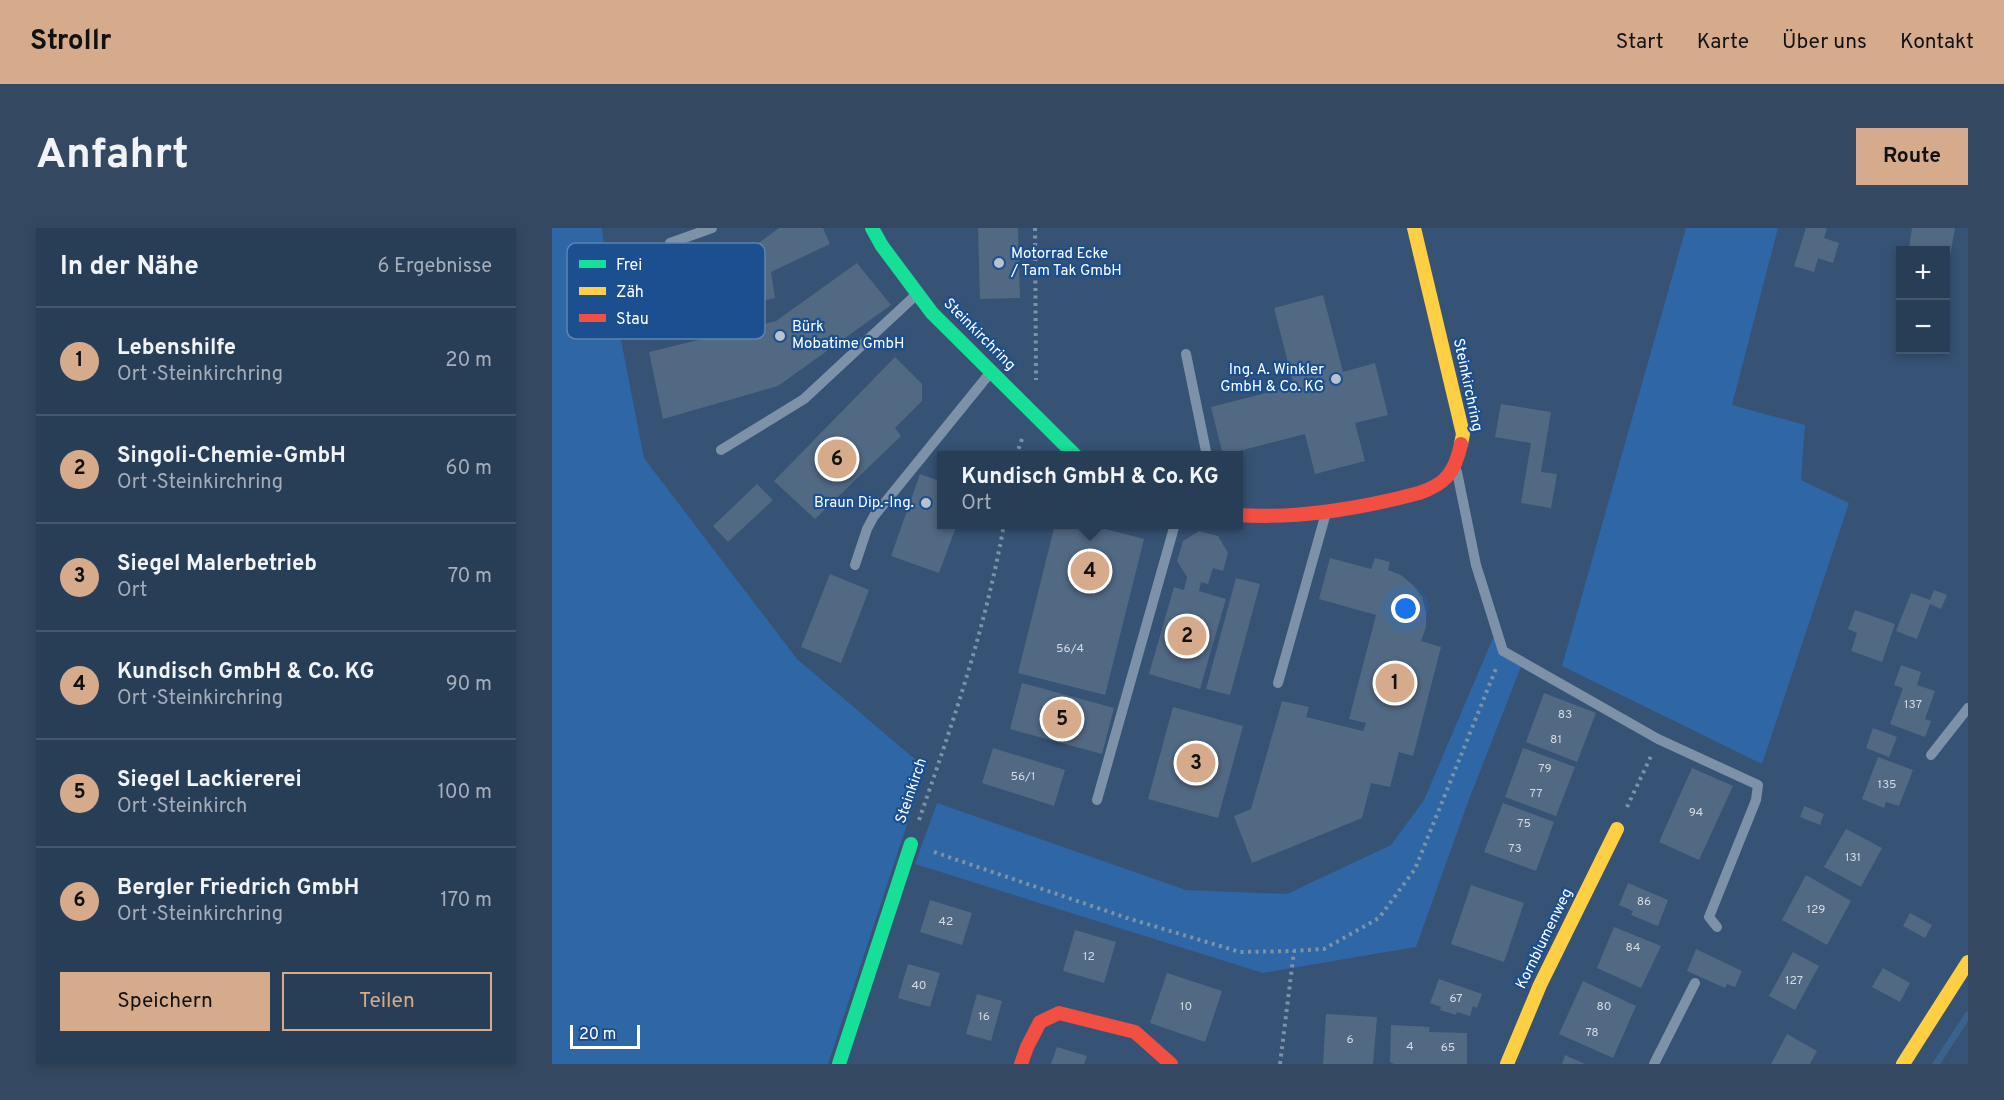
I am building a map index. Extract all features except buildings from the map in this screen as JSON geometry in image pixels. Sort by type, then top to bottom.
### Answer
[{"type":"street","name":"Steinkirchring","points":[[872,228],[882,246],[932,313],[1071,451]]},
{"type":"street","name":"Steinkirchring","points":[[1414,228],[1463,434],[1456,466]]},
{"type":"street","points":[[1243,515],[1257,517],[1326,512],[1417,494],[1441,482],[1456,466]]},
{"type":"street","name":"Kornblumenweg","points":[[1507,1064],[1540,986],[1617,829]]},
{"type":"street","name":"Steinkirch","points":[[839,1064],[911,844]]},
{"type":"street","points":[[1903,1064],[1968,962]]},
{"type":"street","points":[[1021,1064],[1040,1022],[1059,1013],[1135,1032],[1171,1064]]},
{"type":"lane","points":[[670,243],[712,228]]},
{"type":"lane","points":[[721,450],[804,399],[918,293]]},
{"type":"lane","points":[[1186,354],[1205,451]]},
{"type":"lane","points":[[855,565],[867,529],[874,516],[992,371]]},
{"type":"lane","points":[[1456,466],[1476,565],[1503,651],[1658,739],[1758,785],[1756,800],[1709,917],[1718,927]]},
{"type":"lane","points":[[1278,683],[1326,512]]},
{"type":"lane","points":[[1097,800],[1173,529]]},
{"type":"lane","points":[[1931,755],[1968,708]]},
{"type":"lane","points":[[1654,1064],[1695,983]]},
{"type":"path","points":[[1032,412],[1036,376],[1035,228]]},
{"type":"path","name":"Steinkirch","points":[[911,844],[970,672],[990,595],[1003,529]]},
{"type":"path","points":[[911,844],[1127,918],[1240,952],[1324,949],[1379,918],[1415,869],[1503,651]]},
{"type":"path","points":[[1617,829],[1658,739]]},
{"type":"path","points":[[1280,1064],[1294,951]]},
{"type":"shaded area","points":[[552,228],[602,228],[604,243],[567,243],[567,339],[621,339],[644,458],[797,659],[923,766],[917,794],[828,1064],[552,1064]]},
{"type":"shaded area","points":[[1686,228],[1778,228],[1732,405],[1805,425],[1801,480],[1849,503],[1762,764],[1562,666]]},
{"type":"shaded area","points":[[1493,638],[1524,659],[1468,802],[1416,947],[1263,973],[915,864],[937,803],[1186,890],[1287,894],[1391,845],[1424,800]]},
{"type":"waterway","points":[[1936,1064],[1968,1015]]},
{"type":"traffic: fast","points":[[872,228],[882,246],[932,313],[1071,451]]},
{"type":"traffic: fast","points":[[839,1064],[911,844]]},
{"type":"traffic: slow","points":[[1414,228],[1463,434],[1461,444]]},
{"type":"traffic: slow","points":[[1507,1064],[1540,985],[1617,829]]},
{"type":"traffic: slow","points":[[1903,1064],[1968,962]]},
{"type":"traffic: jam","points":[[1243,515],[1306,514],[1419,493],[1448,476],[1456,462],[1461,444]]},
{"type":"traffic: jam","points":[[1021,1064],[1040,1022],[1059,1013],[1135,1032],[1171,1064]]},
{"type":"place","name":"Motorrad Ecke / Tam Tak GmbH","points":[[999,263]]},
{"type":"place","name":"Bürk Mobatime GmbH","points":[[780,336]]},
{"type":"place","name":"Ing. A. Winkler GmbH & Co. KG","points":[[1336,379]]},
{"type":"place","name":"Bergler Friedrich GmbH","points":[[837,459]]},
{"type":"place","name":"Braun Dip.-Ing.","points":[[926,503]]},
{"type":"place","name":"Kundisch GmbH & Co. KG","points":[[1090,571]]},
{"type":"place","name":"Singoli-Chemie-GmbH","points":[[1187,636]]},
{"type":"place","name":"Lebenshilfe","points":[[1395,683]]},
{"type":"place","name":"Siegel Lackiererei","points":[[1062,719]]},
{"type":"place","name":"Siegel Malerbetrieb","points":[[1196,763]]}]
